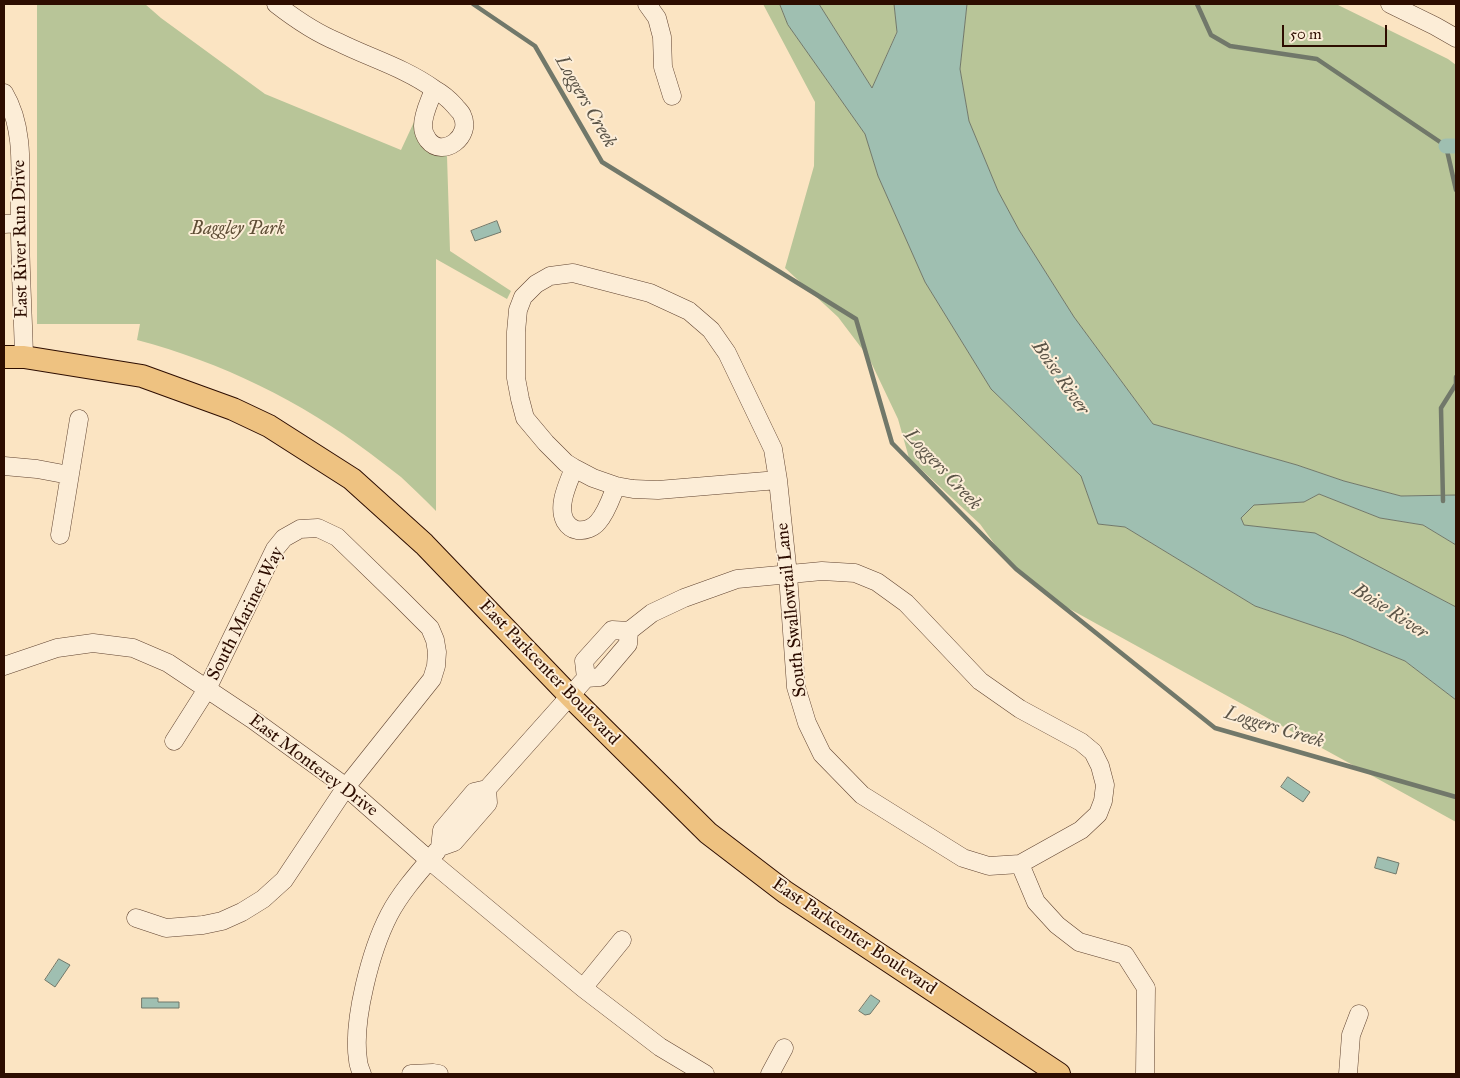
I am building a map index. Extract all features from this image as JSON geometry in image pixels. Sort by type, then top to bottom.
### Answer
[{"type":"main road","name":"East Parkcenter Boulevard","points":[[14,357],[142,376],[233,409],[269,426],[352,479],[424,544],[570,696],[716,839],[785,892],[1059,1074]]},
{"type":"street","points":[[276,4],[288,14],[335,42],[418,77],[434,89]]},
{"type":"street","points":[[647,4],[656,18],[662,37],[663,67],[672,96]]},
{"type":"street","points":[[1390,4],[1456,38]]},
{"type":"street","name":"East River Run Drive","points":[[4,92],[16,120],[20,147],[12,223],[14,357]]},
{"type":"street","name":"South Swallowtail Lane","points":[[574,468],[566,463],[546,443],[525,418],[516,378],[516,332],[518,310],[523,297],[536,284],[550,276],[573,273],[650,293],[689,311],[711,330],[727,353],[773,449],[788,574],[796,687],[807,723],[822,754],[862,795],[963,858],[989,866],[1020,864]]},
{"type":"street","points":[[60,535],[79,419]]},
{"type":"street","points":[[4,466],[37,469],[69,475]]},
{"type":"street","points":[[616,486],[605,512],[597,523],[586,530],[575,530],[568,525],[562,515],[562,503],[574,468],[593,478],[616,486],[633,489],[658,490],[778,480]]},
{"type":"street","name":"South Mariner Way","points":[[174,742],[207,690],[276,549],[284,538],[300,529],[318,528],[337,537],[430,628],[437,652],[436,666],[432,679],[346,787]]},
{"type":"street","points":[[362,1074],[358,1060],[357,1037],[369,966],[389,915],[435,853],[442,830],[474,792],[487,789],[586,678],[584,661],[612,630],[628,631],[652,613],[693,594],[737,579],[822,571],[855,573],[877,582],[906,603],[980,681],[1020,709],[1081,742],[1093,752],[1100,766],[1105,785],[1104,801],[1098,814],[1082,830],[1020,864],[1036,902],[1057,925],[1079,942],[1125,955],[1146,988],[1145,1074]]},
{"type":"street","name":"East Monterey Drive","points":[[4,666],[57,648],[93,643],[133,648],[168,663],[252,719],[435,853],[583,988],[660,1047],[705,1074]]},
{"type":"street","points":[[136,918],[166,928],[203,926],[222,921],[263,899],[284,880],[346,787]]},
{"type":"street","points":[[583,988],[622,940]]},
{"type":"street","points":[[1348,1074],[1352,1034],[1359,1014]]},
{"type":"street","points":[[770,1074],[784,1048]]},
{"type":"street","points":[[411,1074],[439,1074]]},
{"type":"green space","name":"Baggley Park","points":[[37,4],[145,4],[161,18],[265,94],[401,150],[414,122],[416,134],[423,145],[434,153],[447,156],[450,251],[511,291],[507,299],[436,259],[436,511],[401,477],[317,417],[259,385],[229,372],[168,349],[137,340],[140,324],[37,324]]},
{"type":"green space","points":[[763,4],[780,4],[788,25],[865,134],[878,176],[925,282],[991,389],[1081,476],[1098,524],[1125,527],[1255,606],[1344,636],[1405,661],[1456,700],[1456,822],[1048,597],[1009,564],[980,524],[909,458],[898,419],[869,358],[838,317],[785,268],[814,166],[815,102]]},
{"type":"green space","points":[[819,4],[894,4],[897,31],[872,88]]},
{"type":"green space","points":[[967,4],[1336,4],[1448,59],[1456,65],[1456,495],[1401,496],[1153,424],[1074,317],[1019,230],[998,191],[969,121],[960,69]]},
{"type":"green space","points":[[1319,494],[1380,518],[1423,525],[1456,545],[1456,607],[1315,534],[1244,525],[1240,518],[1254,505],[1304,502]]},
{"type":"water","name":"Boise River","points":[[780,4],[819,4],[872,88],[897,32],[894,4],[967,4],[960,69],[969,121],[998,191],[1019,230],[1074,317],[1153,424],[1401,496],[1456,495],[1456,545],[1423,525],[1380,518],[1319,494],[1304,502],[1254,505],[1241,518],[1244,525],[1315,533],[1456,607],[1456,700],[1405,661],[1344,636],[1255,606],[1125,527],[1098,524],[1081,476],[991,389],[925,282],[878,176],[865,134],[788,25]]},
{"type":"water","points":[[497,221],[501,232],[475,241],[471,231]]},
{"type":"water","points":[[1288,777],[1310,792],[1303,802],[1281,787]]},
{"type":"water","points":[[1378,857],[1399,863],[1396,874],[1375,868]]},
{"type":"water","points":[[59,959],[70,965],[55,987],[45,980]]},
{"type":"water","points":[[871,995],[880,1001],[870,1014],[865,1015],[859,1011]]},
{"type":"water","points":[[142,998],[158,998],[158,1002],[179,1002],[179,1008],[142,1008]]},
{"type":"waterway","name":"Loggers Creek","points":[[473,4],[535,46],[602,162],[856,319],[892,443],[1016,569],[1215,728],[1456,797]]},
{"type":"waterway","points":[[1197,4],[1211,35],[1230,46],[1317,59],[1446,146],[1456,190]]},
{"type":"waterway","points":[[1446,146],[1456,146]]},
{"type":"waterway","points":[[1443,501],[1441,408],[1456,384],[1456,377]]}]
